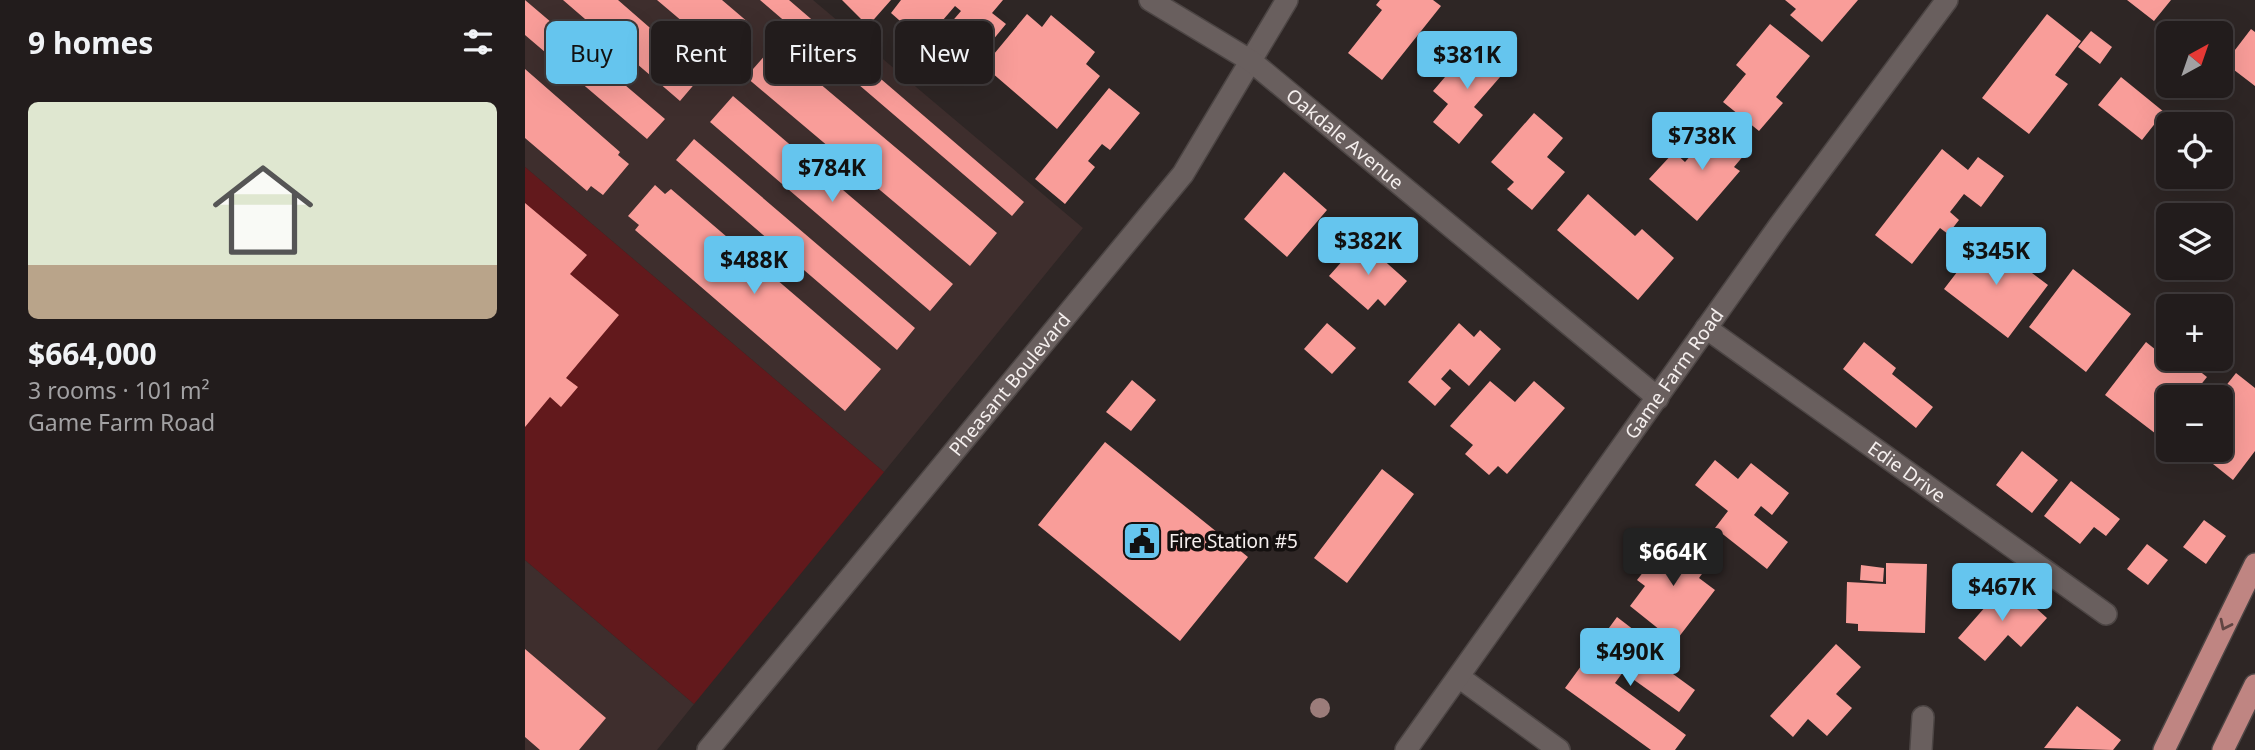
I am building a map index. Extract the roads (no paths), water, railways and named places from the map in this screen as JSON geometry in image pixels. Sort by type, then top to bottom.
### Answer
[{"type":"main road","points":[[2164,750],[2255,564]]},
{"type":"main road","points":[[2223,750],[2255,685]]},
{"type":"street","name":"Oakdale Avenue","points":[[1150,0],[1251,61],[1658,398]]},
{"type":"street","name":"Pheasant Boulevard","points":[[708,750],[1183,174],[1287,0]]},
{"type":"street","name":"Game Farm Road","points":[[1406,750],[1706,328],[1947,0]]},
{"type":"street","name":"Edie Drive","points":[[1706,328],[2106,614]]},
{"type":"street","points":[[1459,677],[1559,750]]},
{"type":"street","points":[[1921,750],[1923,717]]},
{"type":"place","name":"Fire Station #5","points":[[1142,541]]}]
